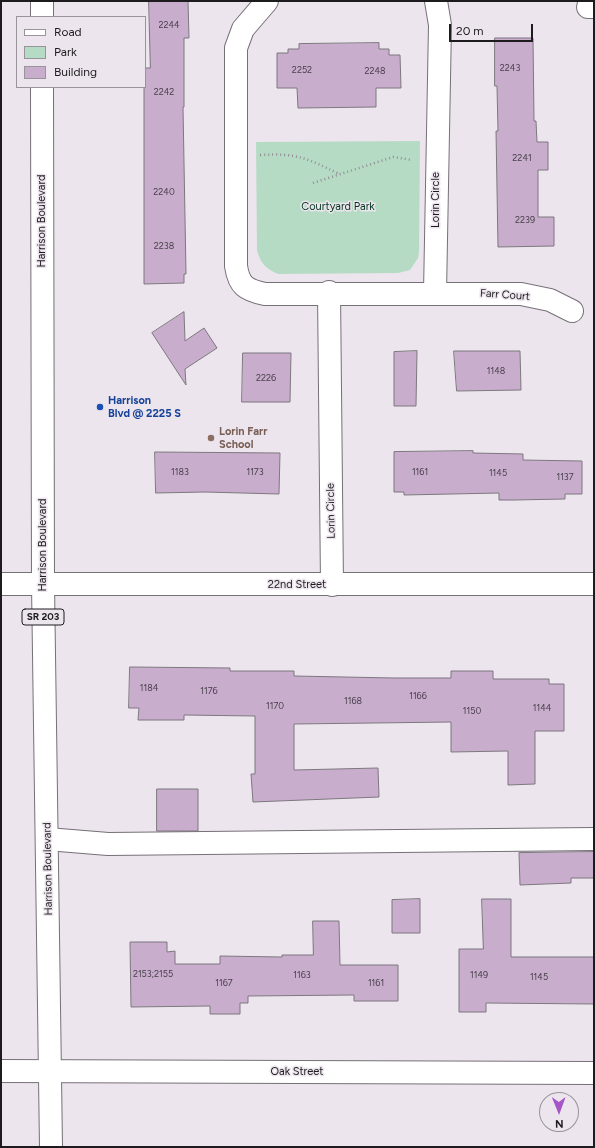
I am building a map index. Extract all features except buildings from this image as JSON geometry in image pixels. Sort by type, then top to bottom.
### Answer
[{"type":"street","points":[[42,1],[42,16]]},
{"type":"street","points":[[267,1],[243,29],[236,48],[236,266],[238,276],[243,286],[251,291],[265,294],[330,292],[436,293]]},
{"type":"street","name":"Lorin Circle","points":[[436,1],[440,25],[436,165],[436,293]]},
{"type":"street","name":"Harrison Boulevard","points":[[42,88],[43,584],[51,1147]]},
{"type":"street","name":"Lorin Circle","points":[[330,292],[332,585]]},
{"type":"street","name":"Farr Court","points":[[436,293],[521,294],[550,300],[572,311]]},
{"type":"street","name":"22nd Street","points":[[1,584],[594,584]]},
{"type":"street","points":[[47,839],[108,844],[594,839]]},
{"type":"street","name":"Oak Street","points":[[1,1072],[594,1073]]},
{"type":"path","points":[[236,156],[286,153],[304,157],[340,174]]},
{"type":"path","points":[[314,183],[393,157],[436,165]]},
{"type":"green space","name":"Courtyard Park","points":[[420,141],[419,252],[418,258],[410,270],[398,273],[278,274],[264,265],[257,250],[256,142]]},
{"type":"place","name":"Harrison Blvd @ 2225 S","points":[[100,407]]},
{"type":"place","name":"Lorin Farr School","points":[[211,438]]}]
